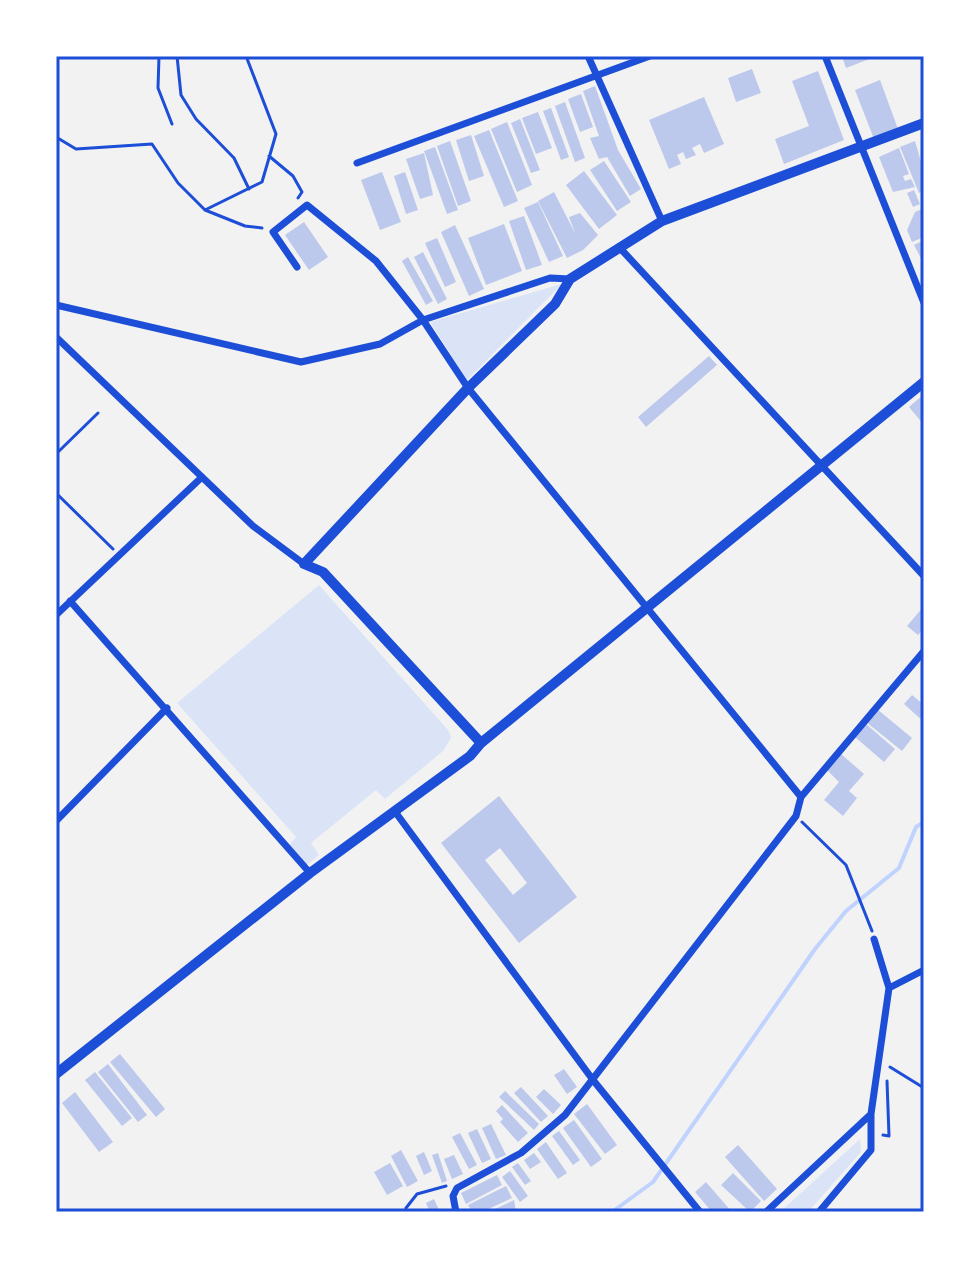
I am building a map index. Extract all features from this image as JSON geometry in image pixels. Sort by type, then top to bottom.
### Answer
[{"type":"main road","points":[[481,743],[323,572],[304,564],[468,388],[555,304],[570,279],[662,221],[924,123]]},
{"type":"main road","points":[[56,1074],[310,873],[470,756],[481,743],[644,607],[924,382]]},
{"type":"street","points":[[588,56],[662,221]]},
{"type":"street","points":[[357,163],[650,56]]},
{"type":"street","points":[[825,56],[924,303]]},
{"type":"street","points":[[297,267],[273,232],[307,205],[376,261],[423,320],[468,388],[801,797]]},
{"type":"street","points":[[619,247],[924,576]]},
{"type":"street","points":[[56,305],[301,362],[380,344],[423,320],[550,278],[570,279]]},
{"type":"street","points":[[56,337],[253,526],[304,564]]},
{"type":"street","points":[[56,615],[202,477]]},
{"type":"street","points":[[70,601],[310,873]]},
{"type":"street","points":[[456,1212],[453,1196],[457,1188],[521,1153],[546,1134],[593,1080],[796,816],[801,797],[924,651]]},
{"type":"street","points":[[56,821],[167,708]]},
{"type":"street","points":[[396,813],[593,1080],[700,1212]]},
{"type":"street","points":[[819,1212],[871,1150],[871,1114],[889,988],[874,939]]},
{"type":"street","points":[[889,988],[924,970]]},
{"type":"street","points":[[766,1212],[871,1114]]},
{"type":"path","points":[[159,56],[158,88],[172,124]]},
{"type":"path","points":[[177,56],[181,95],[196,119],[234,158],[249,189]]},
{"type":"path","points":[[205,210],[262,182],[276,134],[246,56]]},
{"type":"path","points":[[56,137],[76,149],[152,144],[178,183],[205,210],[245,226],[263,228],[272,222]]},
{"type":"path","points":[[269,156],[293,176],[302,192],[295,203]]},
{"type":"path","points":[[56,454],[98,413]]},
{"type":"path","points":[[56,493],[119,555]]},
{"type":"path","points":[[796,816],[846,865],[874,939]]},
{"type":"path","points":[[887,1066],[924,1088]]},
{"type":"path","points":[[406,1208],[417,1194],[427,1189],[457,1188]]},
{"type":"shaded area","points":[[562,284],[467,380],[430,322]]},
{"type":"shaded area","points":[[319,585],[449,731],[451,738],[443,751],[385,799],[376,790],[311,843],[319,855],[307,865],[289,845],[296,837],[177,703]]},
{"type":"shaded area","points":[[860,1139],[861,1152],[808,1212],[780,1212]]},
{"type":"building","points":[[842,56],[877,56],[846,68]]},
{"type":"building","points":[[752,69],[761,93],[736,102],[728,78]]},
{"type":"building","points":[[818,71],[844,140],[784,164],[775,139],[809,126],[792,81]]},
{"type":"building","points":[[880,80],[898,129],[874,139],[855,90]]},
{"type":"building","points":[[595,86],[618,150],[641,189],[630,196],[607,157],[599,159],[590,138],[599,136],[583,91]]},
{"type":"building","points":[[581,94],[593,127],[580,132],[568,99]]},
{"type":"building","points":[[704,97],[724,144],[704,153],[700,144],[692,148],[696,155],[686,159],[683,152],[677,155],[681,164],[669,169],[649,120]]},
{"type":"building","points":[[565,102],[585,158],[575,162],[555,106]]},
{"type":"building","points":[[551,108],[569,157],[561,160],[543,111]]},
{"type":"building","points":[[538,112],[552,148],[536,154],[522,118]]},
{"type":"building","points":[[520,119],[540,170],[531,173],[511,123]]},
{"type":"building","points":[[507,122],[532,185],[517,192],[491,129]]},
{"type":"building","points":[[489,130],[518,201],[504,207],[474,136]]},
{"type":"building","points":[[471,135],[484,176],[469,181],[456,140]]},
{"type":"building","points":[[450,141],[471,201],[458,206],[437,146]]},
{"type":"building","points":[[915,141],[924,172],[924,191],[919,193],[900,147]]},
{"type":"building","points":[[435,147],[458,210],[447,214],[424,151]]},
{"type":"building","points":[[899,148],[909,174],[903,176],[905,181],[911,179],[915,187],[893,192],[879,157]]},
{"type":"building","points":[[424,153],[433,195],[420,199],[406,159]]},
{"type":"building","points":[[604,161],[631,202],[617,211],[590,170]]},
{"type":"building","points":[[584,171],[617,215],[599,229],[566,185]]},
{"type":"building","points":[[382,172],[401,222],[380,230],[361,180]]},
{"type":"building","points":[[405,172],[418,210],[406,214],[394,176]]},
{"type":"building","points":[[914,190],[920,204],[913,207],[907,193]]},
{"type":"building","points":[[554,192],[575,233],[569,217],[580,213],[598,235],[583,250],[567,258],[538,201]]},
{"type":"building","points":[[538,202],[563,256],[549,262],[524,208]]},
{"type":"building","points":[[924,208],[924,237],[912,242],[907,230],[915,212]]},
{"type":"building","points":[[524,216],[542,265],[526,270],[509,221]]},
{"type":"building","points":[[304,222],[328,257],[309,270],[285,235]]},
{"type":"building","points":[[504,224],[522,271],[486,285],[468,238]]},
{"type":"building","points":[[455,225],[484,289],[469,296],[441,232]]},
{"type":"building","points":[[437,238],[456,282],[445,287],[425,243]]},
{"type":"building","points":[[924,240],[924,264],[914,245]]},
{"type":"building","points":[[423,252],[447,299],[438,304],[414,257]]},
{"type":"building","points":[[408,257],[433,301],[426,305],[402,261]]},
{"type":"building","points":[[709,356],[717,365],[646,427],[638,417]]},
{"type":"building","points":[[924,394],[924,425],[909,407]]},
{"type":"building","points":[[924,606],[924,628],[918,635],[907,626]]},
{"type":"building","points":[[912,695],[924,705],[924,722],[904,704]]},
{"type":"building","points":[[877,709],[912,738],[902,751],[866,722]]},
{"type":"building","points":[[866,724],[895,749],[884,762],[855,737]]},
{"type":"building","points":[[841,754],[864,774],[849,791],[857,798],[843,816],[824,800],[839,782],[827,770]]},
{"type":"building","points":[[499,796],[577,897],[519,943],[441,843]],"holes":[[[500,848],[527,883],[513,895],[485,860]]]},
{"type":"building","points":[[120,1054],[165,1109],[156,1117],[110,1062]]},
{"type":"building","points":[[108,1064],[147,1115],[138,1122],[98,1072]]},
{"type":"building","points":[[564,1069],[577,1087],[567,1094],[554,1075]]},
{"type":"building","points":[[95,1072],[132,1118],[122,1126],[85,1080]]},
{"type":"building","points":[[521,1087],[548,1116],[541,1122],[514,1093]]},
{"type":"building","points":[[544,1089],[561,1105],[553,1114],[536,1097]]},
{"type":"building","points":[[505,1091],[539,1124],[534,1130],[499,1097]]},
{"type":"building","points":[[75,1092],[113,1142],[99,1152],[62,1103]]},
{"type":"building","points":[[587,1104],[617,1145],[605,1154],[574,1114]]},
{"type":"building","points":[[502,1105],[528,1133],[518,1142],[500,1122],[503,1119],[496,1111]]},
{"type":"building","points":[[574,1120],[602,1159],[591,1167],[563,1128]]},
{"type":"building","points":[[491,1124],[506,1155],[496,1159],[482,1128]]},
{"type":"building","points":[[477,1129],[491,1159],[482,1163],[468,1133]]},
{"type":"building","points":[[559,1131],[580,1160],[573,1165],[552,1136]]},
{"type":"building","points":[[460,1133],[477,1165],[469,1169],[452,1137]]},
{"type":"building","points":[[546,1142],[567,1173],[558,1179],[537,1149]]},
{"type":"building","points":[[738,1145],[777,1189],[764,1201],[725,1157]]},
{"type":"building","points":[[401,1150],[418,1181],[407,1187],[391,1156]]},
{"type":"building","points":[[424,1152],[432,1171],[424,1175],[416,1156]]},
{"type":"building","points":[[438,1153],[447,1181],[442,1183],[432,1155]]},
{"type":"building","points":[[534,1153],[541,1162],[530,1169],[524,1160]]},
{"type":"building","points":[[454,1155],[463,1174],[452,1179],[444,1159]]},
{"type":"building","points":[[390,1163],[403,1186],[387,1195],[374,1172]]},
{"type":"building","points":[[518,1163],[531,1181],[525,1185],[512,1167]]},
{"type":"building","points":[[510,1171],[528,1196],[520,1202],[502,1177]]},
{"type":"building","points":[[733,1173],[761,1201],[750,1212],[721,1185]]},
{"type":"building","points":[[497,1175],[502,1185],[466,1204],[461,1193]]},
{"type":"building","points":[[706,1182],[732,1212],[712,1212],[695,1192]]},
{"type":"building","points":[[506,1186],[512,1198],[482,1212],[472,1212],[468,1205]]},
{"type":"building","points":[[434,1199],[440,1212],[430,1212],[426,1203]]},
{"type":"building","points":[[514,1200],[516,1212],[489,1212]]},
{"type":"waterway","points":[[612,1212],[653,1182],[815,949],[846,911],[899,868],[916,827],[924,822]]}]
